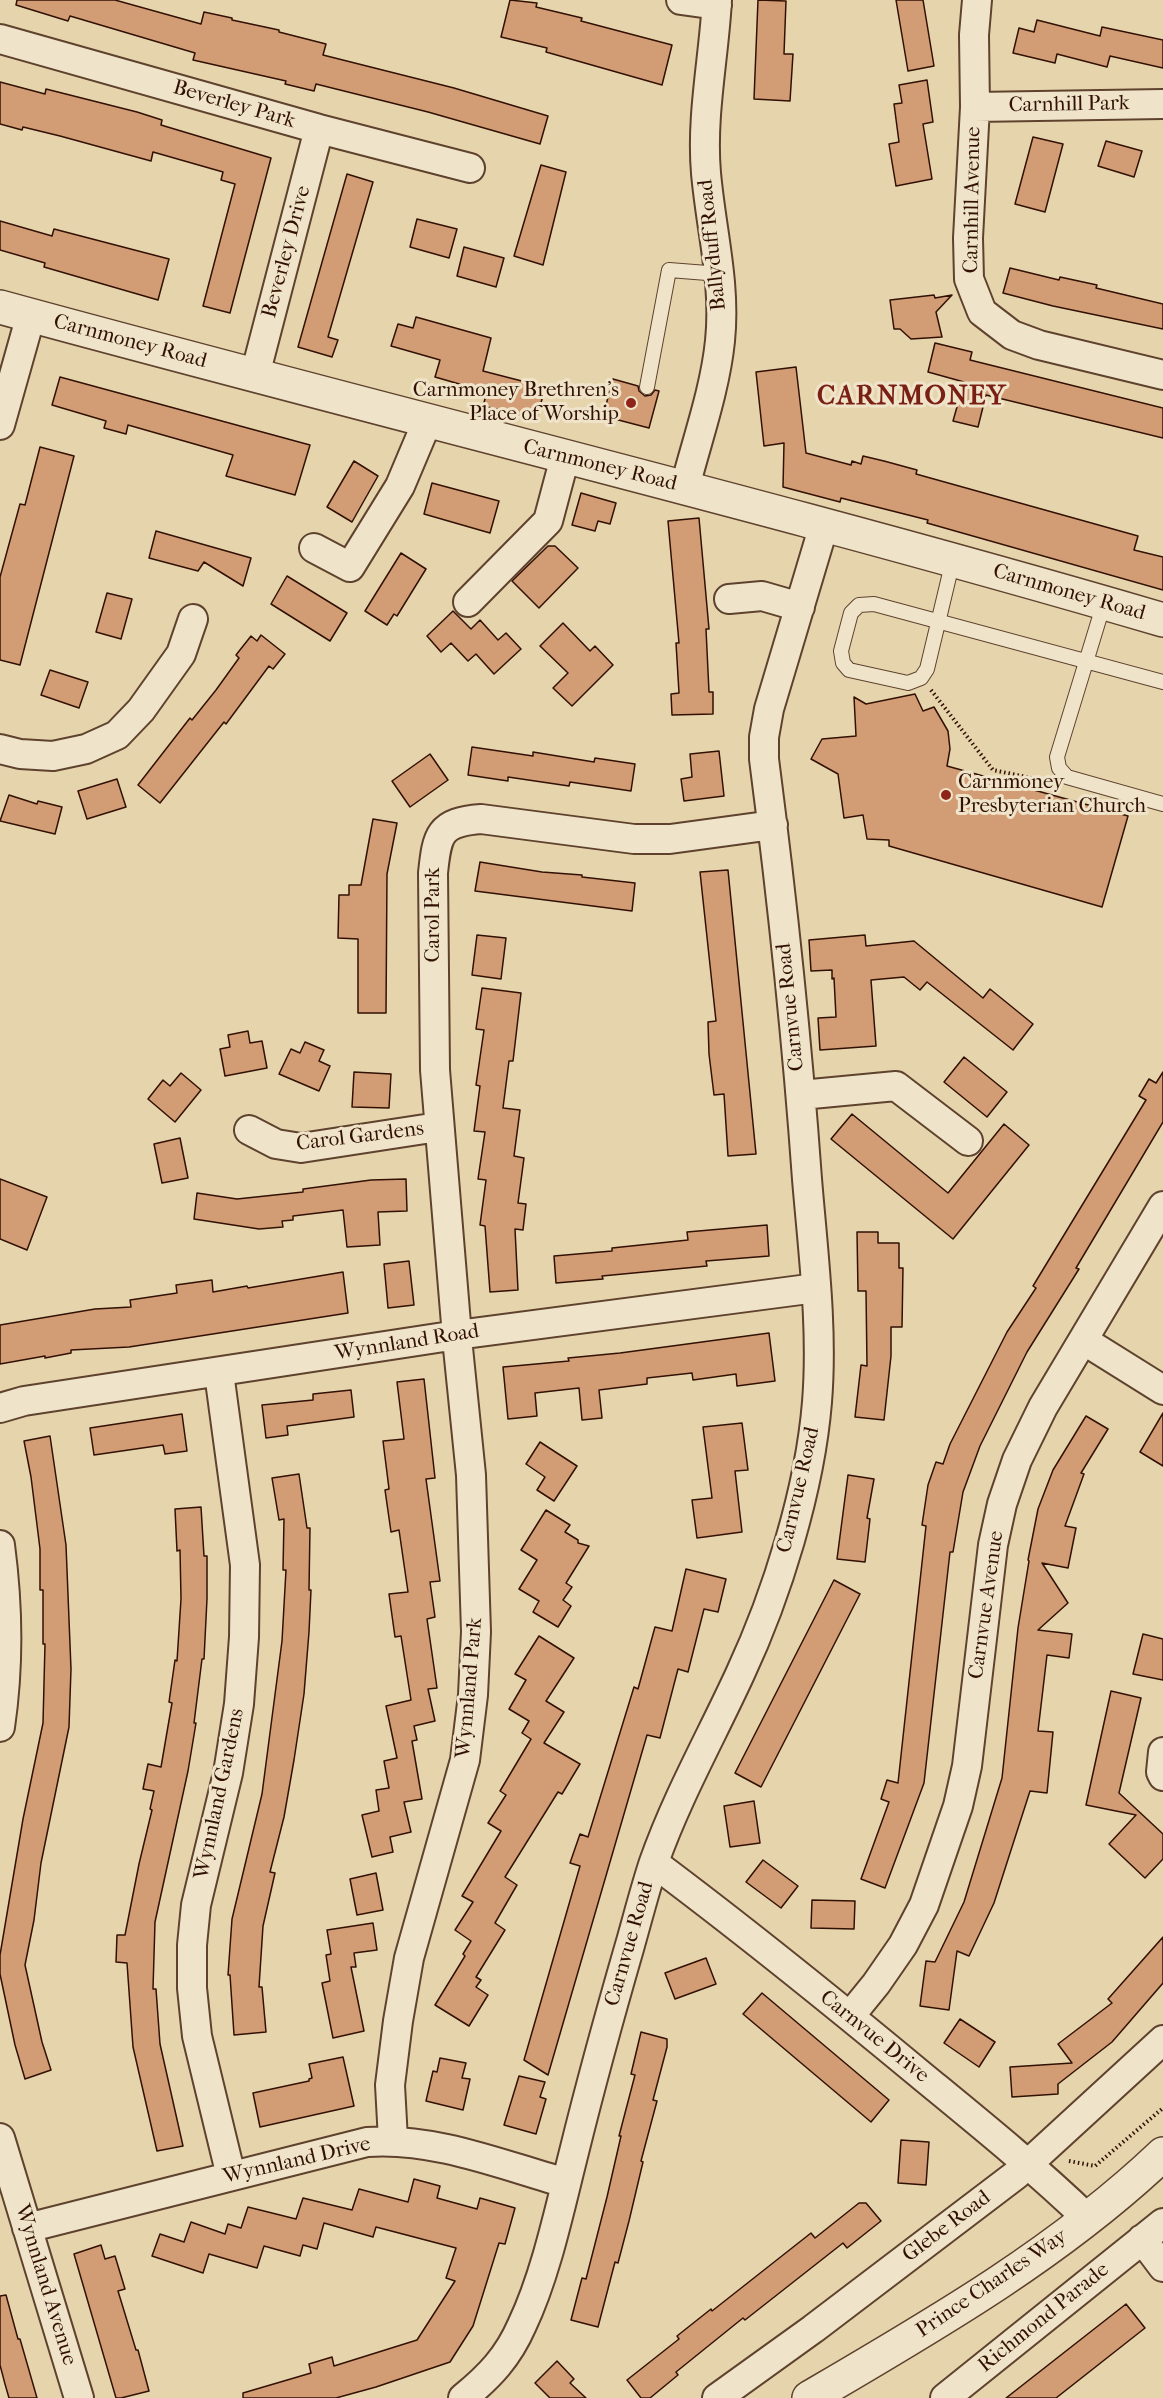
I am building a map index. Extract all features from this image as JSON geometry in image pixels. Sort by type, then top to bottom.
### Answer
[{"type":"street","points":[[681,0],[717,2]]},
{"type":"street","name":"Carnhill Avenue","points":[[977,0],[974,35],[975,107],[968,237],[969,279],[982,312],[1012,335],[1039,345],[1163,375]]},
{"type":"street","name":"Ballyduff Road","points":[[685,487],[720,342],[722,300],[706,172],[705,127],[717,2]]},
{"type":"street","name":"Beverley Park","points":[[0,39],[319,129],[470,168]]},
{"type":"street","name":"Carnhill Park","points":[[975,107],[1163,104]]},
{"type":"street","name":"Beverley Drive","points":[[255,375],[319,129]]},
{"type":"street","points":[[0,425],[15,311]]},
{"type":"street","name":"Carnmoney Road","points":[[15,311],[427,422],[685,487],[1163,620]]},
{"type":"street","points":[[314,548],[350,567],[400,486],[427,422]]},
{"type":"street","points":[[468,602],[548,521],[565,457]]},
{"type":"street","name":"Carnvue Road","points":[[463,2398],[494,2388],[505,2357],[522,2327],[536,2293],[599,2052],[654,1863],[679,1801],[745,1664],[765,1615],[782,1564],[813,1442],[818,1399],[816,1288],[801,1095],[764,759],[764,736],[769,709],[824,525]]},
{"type":"street","points":[[729,599],[762,596],[800,607]]},
{"type":"street","points":[[0,748],[20,754],[53,756],[86,749],[117,735],[141,710],[181,654],[193,619]]},
{"type":"street","name":"Carol Park","points":[[457,1335],[435,1070],[433,873],[436,846],[444,829],[460,820],[481,819],[634,839],[670,839],[773,825]]},
{"type":"street","points":[[801,1095],[896,1086],[968,1141]]},
{"type":"street","name":"Carol Gardens","points":[[249,1130],[276,1144],[301,1148],[438,1127]]},
{"type":"street","name":"Carnvue Avenue","points":[[850,2016],[903,1945],[924,1905],[958,1806],[967,1766],[993,1545],[1002,1504],[1017,1460],[1044,1407],[1163,1206]]},
{"type":"street","name":"Wynnland Road","points":[[0,1408],[24,1401],[457,1335],[816,1288]]},
{"type":"street","name":"Wynnland Park","points":[[393,2140],[390,2085],[409,1958],[465,1760],[473,1695],[476,1632],[475,1563],[471,1475],[457,1335]]},
{"type":"street","points":[[1083,1340],[1163,1390]]},
{"type":"street","name":"Wynnland Gardens","points":[[219,1373],[245,1565],[244,1637],[239,1704],[228,1773],[196,1905],[192,1945],[192,1988],[197,2037],[231,2176]]},
{"type":"street","points":[[0,1545],[4,1573],[7,1646],[5,1694],[0,1726]]},
{"type":"street","points":[[1163,1752],[1161,1772],[1163,1776]]},
{"type":"street","name":"Carnvue Drive","points":[[654,1863],[738,1926],[850,2016],[1028,2164],[1088,2219]]},
{"type":"street","name":"Glebe Road","points":[[717,2398],[813,2329],[1028,2164],[1163,2040]]},
{"type":"street","name":"Wynnland Avenue","points":[[0,2138],[79,2398]]},
{"type":"street","name":"Wynnland Drive","points":[[27,2228],[367,2142],[393,2140],[430,2145],[566,2183]]},
{"type":"street","name":"Prince Charles Way","points":[[809,2398],[897,2347],[999,2283],[1088,2219],[1163,2154]]},
{"type":"street","points":[[1153,2231],[1163,2267]]},
{"type":"street","name":"Richmond Parade","points":[[945,2398],[1153,2231]]},
{"type":"lane","points":[[647,387],[669,270],[720,273]]},
{"type":"lane","points":[[952,560],[938,620],[927,669],[921,678],[908,683],[849,670],[843,663],[841,651],[851,613],[859,605],[873,604],[938,620],[1163,682]]},
{"type":"lane","points":[[1104,603],[1057,757],[1059,768],[1066,777],[1163,804]]},
{"type":"path","points":[[921,678],[993,770],[1047,782],[1059,768]]},
{"type":"path","points":[[1049,2145],[1066,2161],[1095,2166],[1163,2108]]},
{"type":"building","points":[[17,0],[115,0],[201,24],[204,12],[232,18],[232,20],[279,30],[279,32],[326,44],[323,55],[454,88],[548,116],[540,144],[428,112],[316,84],[314,91],[285,84],[286,81],[193,60],[195,53],[70,16],[68,21],[16,5]]},
{"type":"building","points":[[510,0],[537,3],[536,7],[582,18],[581,21],[672,45],[662,85],[546,52],[547,48],[501,37]]},
{"type":"building","points":[[758,0],[786,1],[784,54],[793,54],[790,101],[754,99]]},
{"type":"building","points":[[896,0],[923,0],[934,66],[908,71]]},
{"type":"building","points":[[1037,20],[1100,36],[1102,27],[1163,40],[1163,68],[1110,56],[1107,67],[1057,54],[1055,63],[1013,53],[1019,28],[1034,32]]},
{"type":"building","points":[[927,80],[933,122],[923,124],[932,179],[896,186],[889,144],[899,142],[894,104],[902,103],[899,85]]},
{"type":"building","points":[[0,82],[45,94],[46,89],[137,112],[162,120],[161,125],[271,158],[230,313],[203,306],[235,184],[221,180],[223,172],[153,152],[151,161],[60,136],[0,124]]},
{"type":"building","points":[[1033,137],[1063,144],[1045,212],[1015,204]]},
{"type":"building","points":[[1106,141],[1142,151],[1134,177],[1098,166]]},
{"type":"building","points":[[541,165],[566,172],[543,265],[514,256]]},
{"type":"building","points":[[347,174],[373,182],[328,337],[338,340],[332,357],[298,347]]},
{"type":"building","points":[[417,219],[457,229],[449,258],[410,247]]},
{"type":"building","points":[[0,221],[52,236],[54,229],[169,259],[158,300],[44,267],[45,263],[0,250]]},
{"type":"building","points":[[464,247],[504,258],[496,287],[457,276]]},
{"type":"building","points":[[1010,268],[1059,280],[1060,277],[1097,285],[1096,288],[1163,304],[1163,329],[1003,293]]},
{"type":"building","points":[[934,295],[935,298],[952,295],[936,312],[942,337],[911,339],[900,329],[894,329],[890,300]]},
{"type":"building","points":[[416,317],[491,338],[483,371],[545,387],[537,419],[483,406],[487,392],[435,377],[440,360],[391,346],[398,324],[413,328]]},
{"type":"building","points":[[935,343],[972,352],[970,360],[1163,408],[1163,438],[986,395],[978,427],[953,421],[964,382],[928,372]]},
{"type":"building","points":[[796,367],[806,453],[851,465],[852,461],[861,464],[863,456],[884,461],[917,470],[916,474],[1138,536],[1134,550],[1163,557],[1163,590],[927,523],[928,520],[841,498],[840,502],[783,487],[784,443],[764,446],[756,372]]},
{"type":"building","points":[[60,377],[310,445],[295,495],[226,476],[233,455],[128,425],[126,434],[104,428],[106,421],[52,405]]},
{"type":"building","name":"Carnmoney Brethren's Place of Worship","points":[[613,379],[638,386],[639,391],[645,396],[651,395],[655,390],[659,391],[649,428],[603,416]]},
{"type":"building","points":[[40,447],[74,456],[20,665],[0,660],[0,577],[20,504],[25,505]]},
{"type":"building","points":[[354,461],[378,476],[352,522],[327,507]]},
{"type":"building","points":[[432,483],[499,501],[490,533],[424,514]]},
{"type":"building","points":[[581,493],[616,503],[610,524],[598,521],[595,531],[572,525]]},
{"type":"building","points":[[699,518],[709,629],[706,629],[709,692],[713,692],[713,714],[672,715],[671,694],[679,693],[676,643],[679,643],[668,521]]},
{"type":"building","points":[[156,531],[251,558],[243,586],[204,562],[198,571],[149,558]]},
{"type":"building","points":[[548,546],[555,546],[578,568],[539,608],[512,581]]},
{"type":"building","points":[[401,553],[426,569],[397,616],[394,614],[387,625],[365,611]]},
{"type":"building","points":[[287,576],[347,613],[330,641],[271,604]]},
{"type":"building","points":[[107,593],[132,599],[121,639],[96,632]]},
{"type":"building","points":[[453,611],[471,629],[480,620],[498,640],[506,633],[521,649],[494,674],[476,654],[468,661],[451,643],[441,652],[427,636]]},
{"type":"building","points":[[563,623],[590,651],[595,646],[613,665],[572,706],[553,688],[568,673],[540,646]]},
{"type":"building","points":[[261,635],[285,654],[273,669],[269,666],[226,724],[224,722],[160,803],[138,785],[190,718],[192,720],[216,690],[239,658],[236,655],[251,636],[257,641]]},
{"type":"building","points":[[50,670],[88,682],[79,708],[41,695]]},
{"type":"building","name":"Carnmoney Presbyterian Church","points":[[915,694],[923,711],[934,707],[948,731],[950,749],[947,766],[1128,816],[1102,907],[889,846],[889,840],[867,839],[863,815],[844,818],[838,774],[811,759],[822,739],[856,736],[854,697],[866,704]]},
{"type":"building","points":[[472,747],[533,756],[533,752],[594,762],[595,758],[635,764],[631,791],[570,782],[569,786],[508,777],[508,781],[468,775]]},
{"type":"building","points":[[719,751],[724,796],[684,801],[681,779],[692,777],[690,754]]},
{"type":"building","points":[[430,754],[448,780],[410,807],[392,781]]},
{"type":"building","points":[[117,779],[126,807],[87,819],[78,791]]},
{"type":"building","points":[[9,795],[37,804],[38,801],[62,807],[55,834],[0,821]]},
{"type":"building","points":[[373,819],[397,823],[387,874],[386,1013],[358,1013],[358,939],[338,938],[339,895],[349,895],[349,885],[361,885]]},
{"type":"building","points":[[480,862],[635,883],[632,911],[475,891]]},
{"type":"building","points":[[728,870],[756,1154],[728,1156],[724,1094],[714,1095],[709,1054],[708,1022],[716,1021],[700,872]]},
{"type":"building","points":[[477,935],[506,938],[501,979],[472,975]]},
{"type":"building","points":[[865,935],[866,946],[914,941],[983,998],[990,989],[1033,1024],[1013,1050],[927,982],[920,990],[904,977],[871,980],[876,1046],[820,1050],[818,1018],[836,1017],[834,978],[832,979],[832,970],[811,971],[809,940]]},
{"type":"building","points":[[482,988],[521,993],[513,1061],[509,1061],[503,1108],[520,1110],[514,1156],[524,1158],[518,1203],[526,1204],[523,1230],[515,1229],[518,1290],[490,1292],[485,1226],[480,1225],[486,1180],[478,1179],[485,1132],[474,1131],[480,1086],[476,1085],[484,1030],[476,1029]]},
{"type":"building","points":[[248,1031],[250,1043],[262,1041],[267,1068],[225,1076],[220,1049],[230,1047],[228,1035]]},
{"type":"building","points":[[305,1042],[324,1050],[319,1061],[330,1066],[319,1091],[279,1074],[291,1049],[300,1053]]},
{"type":"building","points":[[964,1057],[1007,1092],[987,1117],[944,1082]]},
{"type":"building","points":[[354,1072],[391,1074],[389,1108],[352,1107]]},
{"type":"building","points":[[1163,1072],[1163,1122],[1076,1268],[1079,1269],[1027,1352],[980,1446],[963,1492],[953,1552],[950,1552],[924,1783],[885,1888],[861,1879],[889,1802],[881,1799],[887,1780],[898,1783],[926,1526],[922,1525],[928,1485],[936,1462],[943,1464],[950,1444],[1007,1332],[1036,1288],[1033,1286],[1146,1100],[1139,1096],[1149,1079],[1156,1083]]},
{"type":"building","points":[[181,1073],[201,1090],[175,1122],[148,1099],[163,1080],[170,1086]]},
{"type":"building","points":[[852,1114],[948,1193],[1004,1124],[1029,1145],[953,1239],[831,1139]]},
{"type":"building","points":[[180,1138],[188,1178],[162,1183],[154,1144]]},
{"type":"building","points":[[0,1179],[47,1197],[27,1250],[0,1239]]},
{"type":"building","points":[[406,1179],[407,1211],[378,1212],[380,1245],[347,1247],[343,1210],[293,1216],[293,1220],[282,1221],[283,1227],[259,1229],[194,1219],[197,1193],[237,1199],[303,1192],[303,1189],[371,1180]]},
{"type":"building","points":[[767,1225],[769,1256],[706,1261],[707,1266],[602,1276],[603,1279],[556,1283],[554,1256],[612,1251],[612,1248],[688,1240],[687,1232]]},
{"type":"building","points":[[857,1232],[878,1232],[878,1243],[899,1243],[899,1268],[903,1268],[902,1327],[891,1327],[891,1356],[884,1420],[855,1417],[861,1365],[867,1366],[866,1291],[858,1291]]},
{"type":"building","points":[[409,1261],[414,1305],[388,1308],[384,1264]]},
{"type":"building","points":[[343,1272],[348,1313],[129,1347],[71,1350],[71,1353],[0,1364],[0,1325],[95,1309],[131,1307],[130,1300],[177,1293],[176,1285],[212,1280],[213,1292]]},
{"type":"building","points":[[769,1333],[775,1381],[737,1386],[736,1374],[693,1380],[692,1373],[647,1378],[647,1384],[599,1390],[602,1418],[582,1420],[579,1388],[535,1393],[537,1416],[508,1419],[503,1367],[569,1361],[568,1358]]},
{"type":"building","points":[[424,1379],[435,1478],[426,1479],[440,1581],[430,1582],[435,1617],[427,1619],[437,1688],[428,1689],[435,1721],[414,1726],[417,1740],[412,1741],[422,1799],[404,1802],[411,1832],[390,1837],[393,1852],[372,1857],[362,1815],[379,1811],[376,1790],[389,1788],[384,1761],[397,1758],[386,1706],[411,1700],[401,1636],[395,1637],[389,1594],[408,1592],[399,1530],[391,1532],[385,1490],[389,1489],[383,1441],[404,1439],[397,1382]]},
{"type":"building","points":[[351,1390],[354,1417],[287,1426],[288,1435],[266,1438],[262,1405],[313,1400],[313,1394]]},
{"type":"building","points":[[1163,1413],[1163,1466],[1140,1452]]},
{"type":"building","points":[[182,1414],[187,1451],[165,1454],[163,1445],[94,1455],[90,1428]]},
{"type":"building","points":[[1086,1416],[1108,1429],[1081,1473],[1084,1474],[1065,1526],[1076,1528],[1068,1568],[1042,1563],[1068,1603],[1038,1630],[1072,1634],[1069,1658],[1047,1655],[1038,1731],[1053,1732],[1047,1793],[1030,1791],[994,1903],[969,1956],[957,1951],[949,2010],[920,2006],[926,1961],[935,1962],[964,1902],[1002,1778],[1018,1628],[1038,1509],[1053,1470]]},
{"type":"building","points":[[742,1423],[748,1470],[735,1471],[742,1532],[697,1538],[692,1500],[712,1498],[703,1427]]},
{"type":"building","points":[[50,1436],[66,1545],[71,1669],[69,1727],[41,1863],[34,1920],[25,1965],[42,2042],[51,2070],[25,2079],[15,2045],[0,1974],[0,1955],[23,1819],[43,1723],[45,1644],[43,1644],[43,1590],[40,1590],[40,1549],[24,1441]]},
{"type":"building","points":[[540,1442],[577,1466],[554,1501],[537,1490],[545,1477],[526,1464]]},
{"type":"building","points":[[299,1474],[307,1528],[310,1528],[309,1632],[304,1694],[294,1760],[284,1817],[270,1872],[275,1873],[263,1926],[259,1987],[262,1987],[266,2032],[234,2035],[230,1975],[228,1975],[232,1919],[262,1794],[282,1641],[286,1570],[283,1570],[284,1519],[279,1520],[272,1478]]},
{"type":"building","points":[[848,1475],[874,1479],[867,1518],[870,1519],[865,1562],[837,1559]]},
{"type":"building","points":[[201,1507],[204,1556],[207,1556],[204,1659],[202,1659],[194,1723],[196,1723],[188,1771],[155,1922],[153,1989],[156,1989],[160,2044],[183,2146],[157,2151],[133,2047],[127,1963],[116,1962],[117,1935],[125,1935],[152,1810],[150,1809],[154,1791],[143,1789],[148,1764],[161,1767],[172,1703],[169,1702],[175,1660],[177,1661],[181,1599],[180,1550],[177,1551],[175,1509]]},
{"type":"building","points":[[546,1510],[570,1525],[565,1532],[578,1540],[578,1543],[589,1546],[566,1583],[572,1587],[563,1600],[571,1606],[558,1627],[533,1612],[539,1601],[519,1589],[537,1560],[521,1550]]},
{"type":"building","points":[[686,1569],[726,1579],[718,1612],[704,1609],[688,1672],[678,1669],[660,1738],[647,1735],[548,2075],[524,2060],[580,1866],[570,1863],[580,1834],[588,1837],[634,1687],[638,1689],[655,1627],[672,1631]]},
{"type":"building","points":[[834,1580],[860,1594],[761,1787],[735,1773]]},
{"type":"building","points":[[1143,1634],[1163,1639],[1163,1680],[1133,1674]]},
{"type":"building","points":[[539,1636],[574,1658],[546,1701],[564,1712],[544,1743],[580,1764],[562,1794],[558,1792],[505,1877],[517,1885],[495,1923],[505,1930],[476,1977],[481,1980],[476,1987],[488,1995],[469,2026],[435,2005],[465,1956],[463,1954],[471,1941],[455,1930],[473,1902],[462,1896],[501,1831],[488,1823],[506,1795],[500,1791],[531,1739],[522,1733],[529,1721],[509,1709],[526,1680],[515,1674]]},
{"type":"building","points":[[1111,1691],[1141,1698],[1119,1793],[1163,1834],[1163,1859],[1145,1878],[1109,1844],[1136,1815],[1086,1805]]},
{"type":"building","points":[[754,1801],[760,1843],[730,1847],[724,1806]]},
{"type":"building","points":[[763,1860],[798,1886],[781,1908],[746,1882]]},
{"type":"building","points":[[376,1873],[383,1910],[357,1915],[350,1879]]},
{"type":"building","points":[[812,1900],[855,1901],[854,1929],[811,1928]]},
{"type":"building","points":[[373,1923],[377,1950],[354,1953],[356,1967],[351,1967],[364,2031],[333,2038],[322,1983],[330,1981],[326,1955],[331,1954],[327,1930]]},
{"type":"building","points":[[1163,1937],[1163,1983],[1112,2042],[1058,2084],[1058,2094],[1012,2097],[1010,2067],[1072,2063],[1058,2044],[1112,2003],[1108,1999]]},
{"type":"building","points":[[706,1958],[716,1984],[675,1999],[665,1973]]},
{"type":"building","points":[[762,1993],[889,2100],[871,2122],[743,2014]]},
{"type":"building","points":[[960,2019],[995,2042],[979,2067],[944,2043]]},
{"type":"building","points":[[641,2032],[667,2039],[667,2047],[653,2100],[657,2101],[641,2161],[643,2162],[629,2221],[618,2263],[615,2262],[598,2327],[571,2320],[582,2278],[586,2279],[607,2197],[621,2136],[619,2136],[635,2075],[631,2074]]},
{"type":"building","points":[[343,2057],[354,2106],[260,2127],[253,2093],[309,2081],[312,2078],[309,2064]]},
{"type":"building","points":[[440,2058],[466,2063],[462,2078],[470,2079],[463,2110],[426,2101],[433,2071],[437,2072]]},
{"type":"building","points":[[519,2076],[545,2082],[540,2097],[546,2099],[536,2134],[504,2125]]},
{"type":"building","points":[[901,2140],[929,2142],[926,2185],[898,2183]]},
{"type":"building","points":[[414,2179],[440,2186],[437,2198],[477,2209],[480,2198],[515,2208],[505,2244],[499,2243],[473,2326],[450,2362],[336,2398],[243,2398],[243,2393],[311,2373],[309,2364],[332,2357],[334,2366],[417,2340],[455,2281],[446,2278],[456,2248],[376,2227],[373,2237],[324,2223],[317,2249],[303,2245],[300,2256],[264,2246],[257,2268],[209,2254],[203,2273],[152,2256],[160,2234],[184,2242],[191,2222],[225,2234],[228,2224],[241,2228],[248,2207],[296,2219],[303,2198],[352,2210],[359,2189],[408,2202]]},
{"type":"building","points":[[859,2203],[866,2203],[881,2221],[847,2248],[843,2243],[745,2320],[743,2318],[676,2372],[678,2375],[650,2398],[641,2398],[627,2380],[679,2339],[677,2336],[711,2309],[712,2311],[811,2233],[815,2238]]},
{"type":"building","points":[[101,2245],[105,2259],[115,2256],[125,2289],[118,2291],[149,2391],[121,2398],[116,2398],[74,2254]]},
{"type":"building","points":[[6,2295],[37,2398],[9,2398],[0,2365],[0,2296]]},
{"type":"building","points":[[1126,2304],[1145,2328],[1056,2398],[1006,2398]]},
{"type":"building","points":[[557,2361],[574,2379],[570,2383],[586,2398],[550,2398],[535,2383]]},
{"type":"place","name":"Carnmoney Brethren's Place of Worship","points":[[631,403]]},
{"type":"place","name":"Carnmoney Presbyterian Church","points":[[946,795]]},
{"type":"district","name":"CARNMONEY","points":[[912,397]]}]
